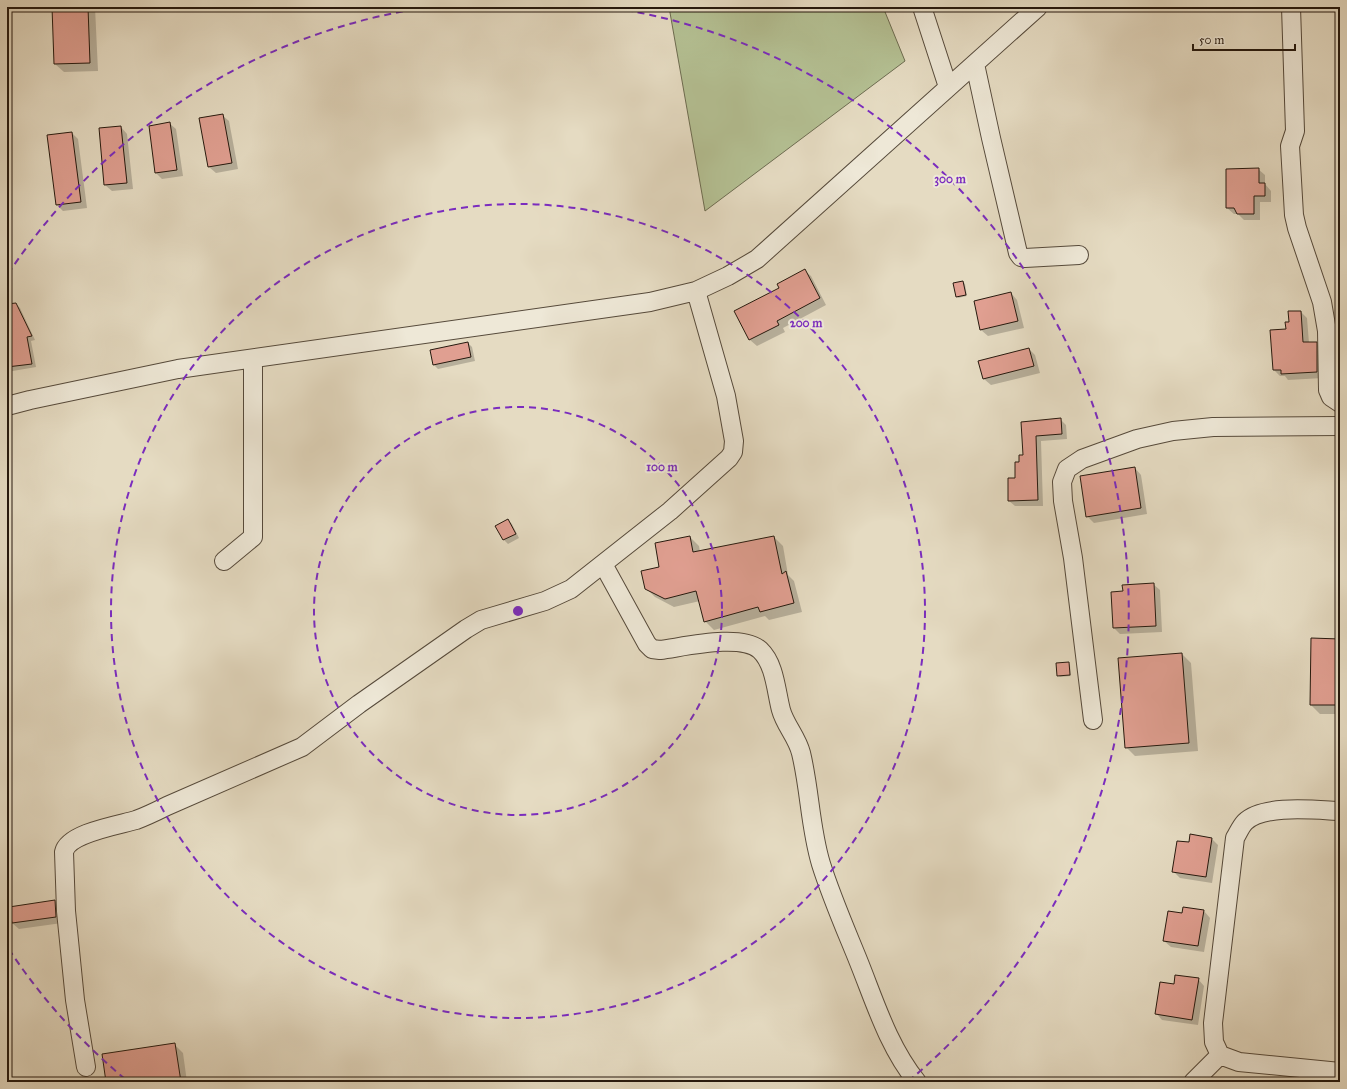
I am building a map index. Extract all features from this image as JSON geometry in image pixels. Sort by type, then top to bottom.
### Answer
[{"type":"street","points":[[922,7],[948,87]]},
{"type":"street","points":[[7,406],[178,369],[650,302],[696,291],[728,276],[757,259],[1038,7]]},
{"type":"street","points":[[1291,7],[1295,131],[1290,146],[1294,215],[1322,302],[1327,331],[1328,390],[1331,397],[1340,403]]},
{"type":"street","points":[[975,64],[990,138],[1018,253],[1021,257],[1026,258],[1079,254]]},
{"type":"street","points":[[86,1067],[75,1000],[66,911],[64,852],[68,844],[82,836],[150,814],[302,747],[359,704],[481,620],[545,601],[571,589],[670,511],[720,468],[733,452],[734,441],[726,396],[696,291]]},
{"type":"street","points":[[224,561],[253,537],[253,359]]},
{"type":"street","points":[[1092,720],[1073,558],[1063,502],[1062,482],[1067,469],[1082,459],[1137,439],[1173,431],[1213,427],[1340,426]]},
{"type":"street","points":[[603,564],[647,644],[652,649],[660,650],[734,641],[759,649],[767,659],[772,672],[781,712],[798,743],[809,809],[821,863],[888,1037],[905,1067],[917,1082]]},
{"type":"street","points":[[1340,811],[1282,810],[1260,814],[1245,822],[1235,838],[1213,1023],[1214,1042],[1220,1055],[1238,1062],[1340,1072]]},
{"type":"street","points":[[1193,1082],[1220,1055]]},
{"type":"green space","points":[[669,7],[883,7],[905,61],[705,211]]},
{"type":"building","points":[[52,7],[88,7],[90,63],[54,64]]},
{"type":"building","points":[[223,114],[232,163],[208,167],[199,118]]},
{"type":"building","points":[[170,122],[177,170],[155,173],[149,126]]},
{"type":"building","points":[[121,126],[127,183],[104,185],[99,128]]},
{"type":"building","points":[[72,132],[81,202],[56,205],[47,135]]},
{"type":"building","points":[[1259,168],[1259,183],[1265,183],[1265,196],[1254,196],[1254,214],[1237,214],[1234,208],[1226,208],[1226,169]]},
{"type":"building","points":[[805,269],[820,298],[777,321],[779,325],[749,340],[734,311],[779,288],[777,284]]},
{"type":"building","points":[[963,281],[966,295],[956,297],[953,283]]},
{"type":"building","points":[[1011,292],[1018,321],[980,330],[974,301]]},
{"type":"building","points":[[16,303],[32,336],[27,337],[32,364],[7,367],[7,304]]},
{"type":"building","points":[[1288,311],[1301,311],[1303,342],[1317,342],[1317,372],[1281,374],[1281,370],[1273,370],[1270,330],[1286,329],[1285,322],[1289,322]]},
{"type":"building","points":[[468,342],[471,357],[433,365],[430,350]]},
{"type":"building","points":[[1029,348],[1034,366],[983,379],[978,361]]},
{"type":"building","points":[[1061,418],[1062,434],[1036,436],[1038,500],[1008,501],[1008,478],[1015,478],[1015,462],[1019,462],[1019,455],[1023,455],[1021,422]]},
{"type":"building","points":[[1135,467],[1141,508],[1086,517],[1080,476]]},
{"type":"building","points":[[508,519],[516,534],[503,540],[495,526]]},
{"type":"building","points":[[690,536],[693,552],[774,536],[782,574],[786,571],[794,603],[760,612],[758,607],[704,622],[696,591],[665,599],[645,589],[641,571],[659,567],[655,543]]},
{"type":"building","points":[[1154,583],[1156,626],[1113,628],[1111,592],[1123,591],[1122,585]]},
{"type":"building","points":[[1311,638],[1340,639],[1340,705],[1310,705]]},
{"type":"building","points":[[1182,653],[1189,743],[1125,748],[1118,658]]},
{"type":"building","points":[[1069,662],[1070,675],[1057,676],[1056,663]]},
{"type":"building","points":[[1190,834],[1212,838],[1206,877],[1172,872],[1177,841],[1189,842]]},
{"type":"building","points":[[55,900],[56,917],[12,923],[9,907]]},
{"type":"building","points":[[1183,907],[1204,910],[1198,946],[1163,941],[1168,911],[1182,913]]},
{"type":"building","points":[[1175,975],[1199,978],[1192,1020],[1155,1014],[1160,982],[1174,984]]},
{"type":"building","points":[[175,1043],[181,1082],[106,1082],[102,1054]]}]
